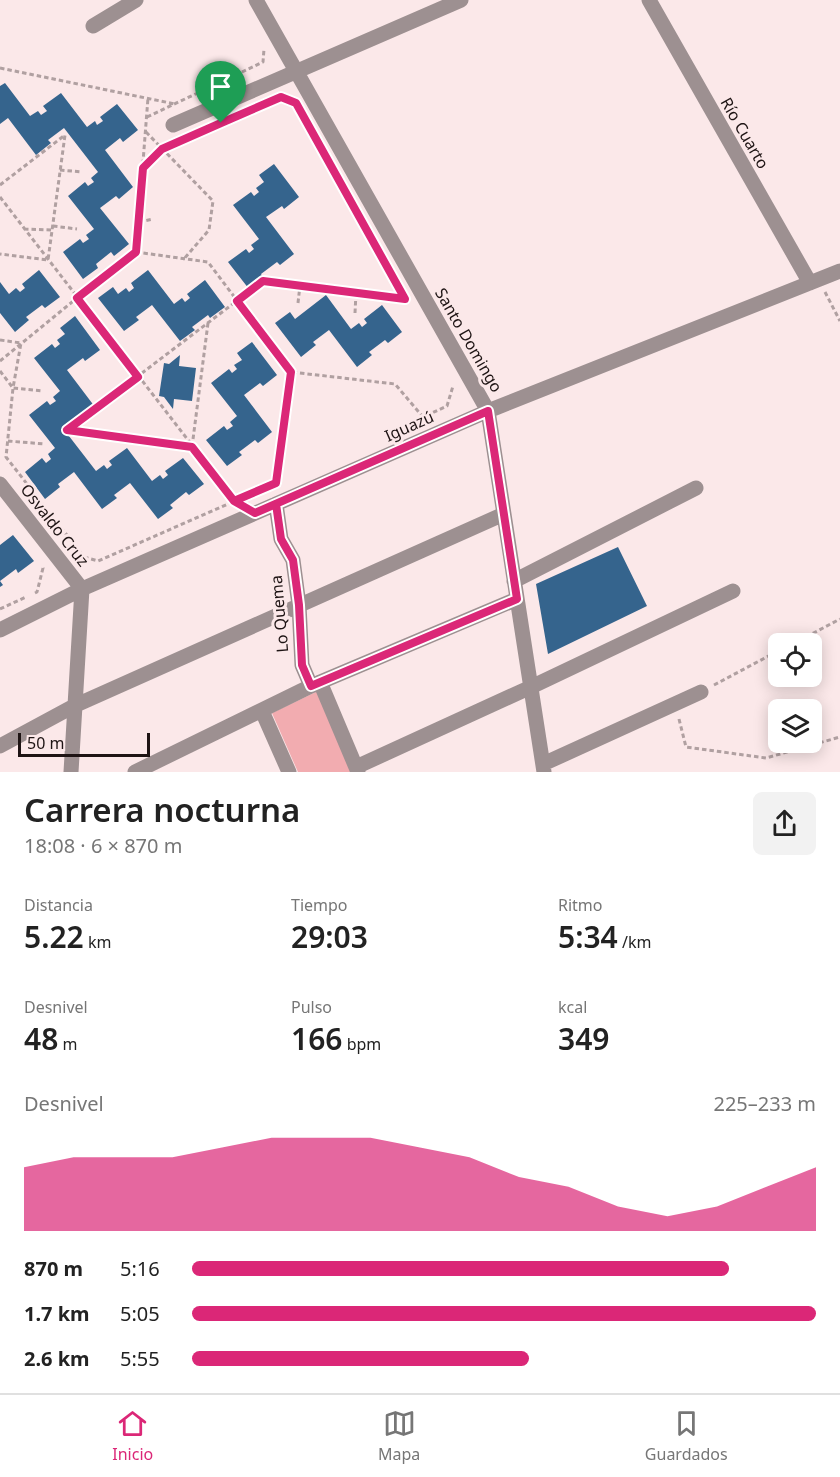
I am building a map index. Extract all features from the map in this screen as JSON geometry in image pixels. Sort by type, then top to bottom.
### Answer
[{"type":"street","points":[[93,26],[136,0]]},
{"type":"street","name":"Santo Domingo","points":[[256,0],[488,411],[544,768]]},
{"type":"street","points":[[173,125],[461,0]]},
{"type":"street","name":"Río Cuarto","points":[[649,0],[815,281]]},
{"type":"street","name":"Iguazú","points":[[0,630],[82,589],[488,411],[840,271]]},
{"type":"street","name":"Osvaldo Cruz","points":[[0,484],[82,589]]},
{"type":"street","points":[[514,581],[696,488]]},
{"type":"street","name":"Lo Quema","points":[[276,504],[281,539],[293,560],[299,605],[302,665],[315,684],[357,770]]},
{"type":"street","points":[[0,746],[74,706],[504,514]]},
{"type":"street","points":[[71,772],[82,589]]},
{"type":"street","points":[[357,770],[733,591]]},
{"type":"street","points":[[135,772],[315,684],[517,599]]},
{"type":"street","points":[[544,768],[701,692]]},
{"type":"street","points":[[262,711],[289,772]]},
{"type":"path","points":[[147,117],[263,62],[265,45]]},
{"type":"path","points":[[0,68],[176,104]]},
{"type":"path","points":[[270,102],[281,97],[296,103]]},
{"type":"path","points":[[0,361],[136,252],[148,98]]},
{"type":"path","points":[[146,132],[213,201],[210,230],[183,260]]},
{"type":"path","points":[[0,185],[65,135],[48,260]]},
{"type":"path","points":[[143,168],[162,149],[183,140]]},
{"type":"path","points":[[60,170],[82,172]]},
{"type":"path","points":[[0,197],[234,501],[255,513]]},
{"type":"path","points":[[139,222],[153,219]]},
{"type":"path","points":[[24,229],[76,229]]},
{"type":"path","points":[[21,343],[13,388],[6,457],[84,557],[98,561],[276,483],[291,372],[208,262],[136,252]]},
{"type":"path","points":[[0,254],[48,260]]},
{"type":"path","points":[[192,447],[67,430],[263,281],[405,299]]},
{"type":"path","points":[[815,281],[840,321]]},
{"type":"path","points":[[298,303],[300,285]]},
{"type":"path","points":[[399,288],[410,308]]},
{"type":"path","points":[[355,313],[356,292]]},
{"type":"path","points":[[192,447],[208,323]]},
{"type":"path","points":[[0,340],[21,343]]},
{"type":"path","points":[[0,371],[13,388],[43,391]]},
{"type":"path","points":[[291,372],[395,384],[423,417],[447,406],[454,387],[448,377]]},
{"type":"path","points":[[8,441],[44,444]]},
{"type":"path","points":[[0,609],[37,592],[43,568],[36,559]]},
{"type":"path","points":[[0,604],[8,606]]},
{"type":"path","points":[[814,633],[840,619]]},
{"type":"path","points":[[701,692],[768,656]]},
{"type":"path","points":[[675,705],[686,747],[766,758],[840,737]]},
{"type":"shaded area","points":[[318,691],[353,772],[298,772],[272,713]]},
{"type":"building","points":[[5,83],[30,116],[38,111],[41,115],[47,111],[43,106],[61,93],[87,127],[95,121],[97,125],[103,121],[100,117],[117,104],[138,130],[123,142],[120,138],[105,150],[133,187],[119,199],[116,196],[100,208],[129,244],[114,256],[111,252],[96,264],[98,268],[83,279],[63,252],[80,239],[83,243],[89,239],[86,235],[94,229],[68,196],[85,182],[88,186],[94,182],[91,178],[98,172],[64,128],[48,140],[51,143],[36,155],[8,118],[0,124],[0,86]]},
{"type":"building","points":[[274,164],[299,197],[284,209],[282,206],[266,217],[294,254],[280,265],[277,262],[261,274],[263,278],[249,289],[228,262],[246,249],[249,253],[254,249],[251,245],[259,239],[233,205],[251,192],[254,196],[259,192],[256,188],[264,182],[259,175]]},
{"type":"building","points":[[39,270],[60,297],[45,308],[42,305],[26,317],[29,320],[15,332],[0,313],[0,282],[9,294],[16,288],[20,292],[25,288],[22,284]]},
{"type":"building","points":[[148,270],[174,304],[182,298],[185,302],[190,298],[187,294],[205,280],[225,307],[210,318],[208,315],[192,327],[195,330],[180,341],[152,305],[136,317],[139,320],[124,331],[98,298],[113,287],[118,294],[126,288],[129,292],[134,288],[131,283]]},
{"type":"building","points":[[326,295],[351,329],[359,323],[362,327],[367,323],[364,319],[382,305],[402,332],[388,343],[385,340],[369,352],[372,355],[357,367],[329,330],[313,342],[316,345],[301,357],[275,323],[290,312],[295,319]]},
{"type":"building","points":[[75,316],[100,350],[85,361],[83,358],[67,370],[95,407],[80,418],[78,415],[62,427],[96,471],[104,465],[107,469],[112,465],[109,461],[127,448],[152,481],[160,475],[163,479],[168,475],[165,471],[183,458],[204,484],[189,495],[186,492],[170,505],[173,508],[158,519],[130,483],[114,495],[117,498],[102,509],[74,472],[58,484],[60,487],[45,499],[25,472],[42,458],[46,463],[51,459],[48,454],[55,448],[29,415],[47,401],[50,405],[56,401],[53,397],[60,391],[34,358],[52,344],[55,348],[60,344],[57,340],[65,334],[60,328]]},
{"type":"building","points":[[252,342],[277,375],[263,386],[260,383],[244,395],[272,432],[258,443],[255,440],[239,452],[242,455],[227,466],[206,440],[224,426],[227,430],[233,426],[230,422],[237,416],[211,383],[229,369],[232,373],[237,369],[234,365],[242,360],[237,353]]},
{"type":"building","points":[[180,355],[179,366],[196,368],[192,401],[174,399],[173,409],[164,397],[159,396],[164,363],[169,364]]},
{"type":"building","points":[[13,535],[34,561],[18,573],[16,569],[0,581],[0,545]]},
{"type":"building","points":[[618,547],[647,606],[548,654],[536,584]]},
{"type":"route","points":[[221,123],[162,149],[143,168],[136,252],[77,298],[138,377],[67,430],[192,447],[234,501],[255,513],[276,504],[281,539],[293,560],[299,605],[302,665],[311,686],[517,599],[488,411],[255,513],[234,501],[276,483],[291,372],[237,301],[263,281],[405,299],[296,103],[281,97],[221,123]]}]
